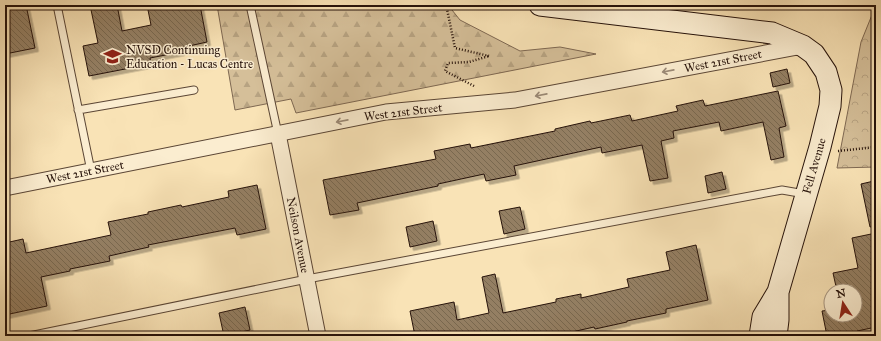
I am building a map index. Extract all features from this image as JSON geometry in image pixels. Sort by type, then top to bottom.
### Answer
[{"type":"street","name":"Fell Avenue","points":[[540,5],[772,33],[803,46],[814,54],[826,72],[831,90],[830,106],[778,292],[763,317],[760,336]]},
{"type":"street","name":"West 21st Street","points":[[5,188],[386,112],[515,100],[803,46]]},
{"type":"street","name":"Neilson Avenue","points":[[278,134],[318,336]]},
{"type":"street","name":"Fell Avenue","points":[[776,336],[778,320],[778,292]]},
{"type":"lane","points":[[57,5],[91,171]]},
{"type":"lane","points":[[250,5],[278,134]]},
{"type":"lane","points":[[78,110],[194,90]]},
{"type":"lane","points":[[29,336],[307,279],[782,190],[806,194]]},
{"type":"path","points":[[448,5],[447,9],[455,48],[489,56],[469,62],[448,63],[445,71],[476,87]]},
{"type":"path","points":[[832,152],[876,147]]},
{"type":"green space","points":[[217,5],[448,5],[460,20],[520,51],[560,47],[596,54],[296,113],[291,99],[235,110]]},
{"type":"green space","points":[[876,5],[876,167],[837,168],[861,42]]},
{"type":"building","points":[[5,5],[26,5],[35,48],[5,54]]},
{"type":"building","points":[[90,5],[117,5],[122,31],[151,25],[147,5],[200,5],[207,42],[180,48],[181,52],[150,58],[151,64],[89,76],[83,46],[98,43]]},
{"type":"building","points":[[787,69],[790,83],[773,87],[770,73]]},
{"type":"building","points":[[778,91],[786,126],[779,128],[784,157],[771,160],[763,122],[721,131],[719,122],[673,131],[674,138],[661,141],[668,178],[650,181],[642,145],[602,153],[601,147],[514,166],[516,175],[486,181],[484,174],[438,184],[438,186],[357,203],[359,210],[330,215],[323,180],[436,159],[434,151],[470,144],[471,148],[555,131],[555,129],[590,121],[591,123],[630,115],[632,121],[678,111],[676,106],[703,100],[705,106]]},
{"type":"building","points":[[722,172],[726,189],[708,193],[705,176]]},
{"type":"building","points":[[874,181],[876,189],[876,226],[870,227],[861,184]]},
{"type":"building","points":[[257,185],[266,229],[237,235],[235,228],[148,245],[149,247],[109,256],[110,261],[70,269],[70,271],[41,277],[47,306],[5,315],[5,243],[23,239],[26,253],[111,235],[108,222],[148,214],[148,212],[181,205],[182,207],[229,197],[228,191]]},
{"type":"building","points":[[520,207],[525,229],[504,234],[499,211]]},
{"type":"building","points":[[433,221],[437,241],[410,247],[406,227]]},
{"type":"building","points":[[876,233],[876,327],[857,331],[858,336],[827,336],[824,323],[863,323],[863,283],[835,283],[833,273],[858,268],[852,238]]},
{"type":"building","points":[[696,245],[708,300],[666,309],[666,313],[595,329],[594,327],[563,334],[562,332],[542,336],[415,336],[410,311],[454,302],[457,320],[489,313],[482,277],[495,274],[503,313],[556,302],[556,299],[581,294],[581,298],[629,287],[627,279],[670,270],[666,252]]},
{"type":"building","points":[[245,307],[250,330],[224,336],[219,313]]},
{"type":"place","name":"NVSD Continuing Education - Lucas Centre","points":[[113,57]]}]
